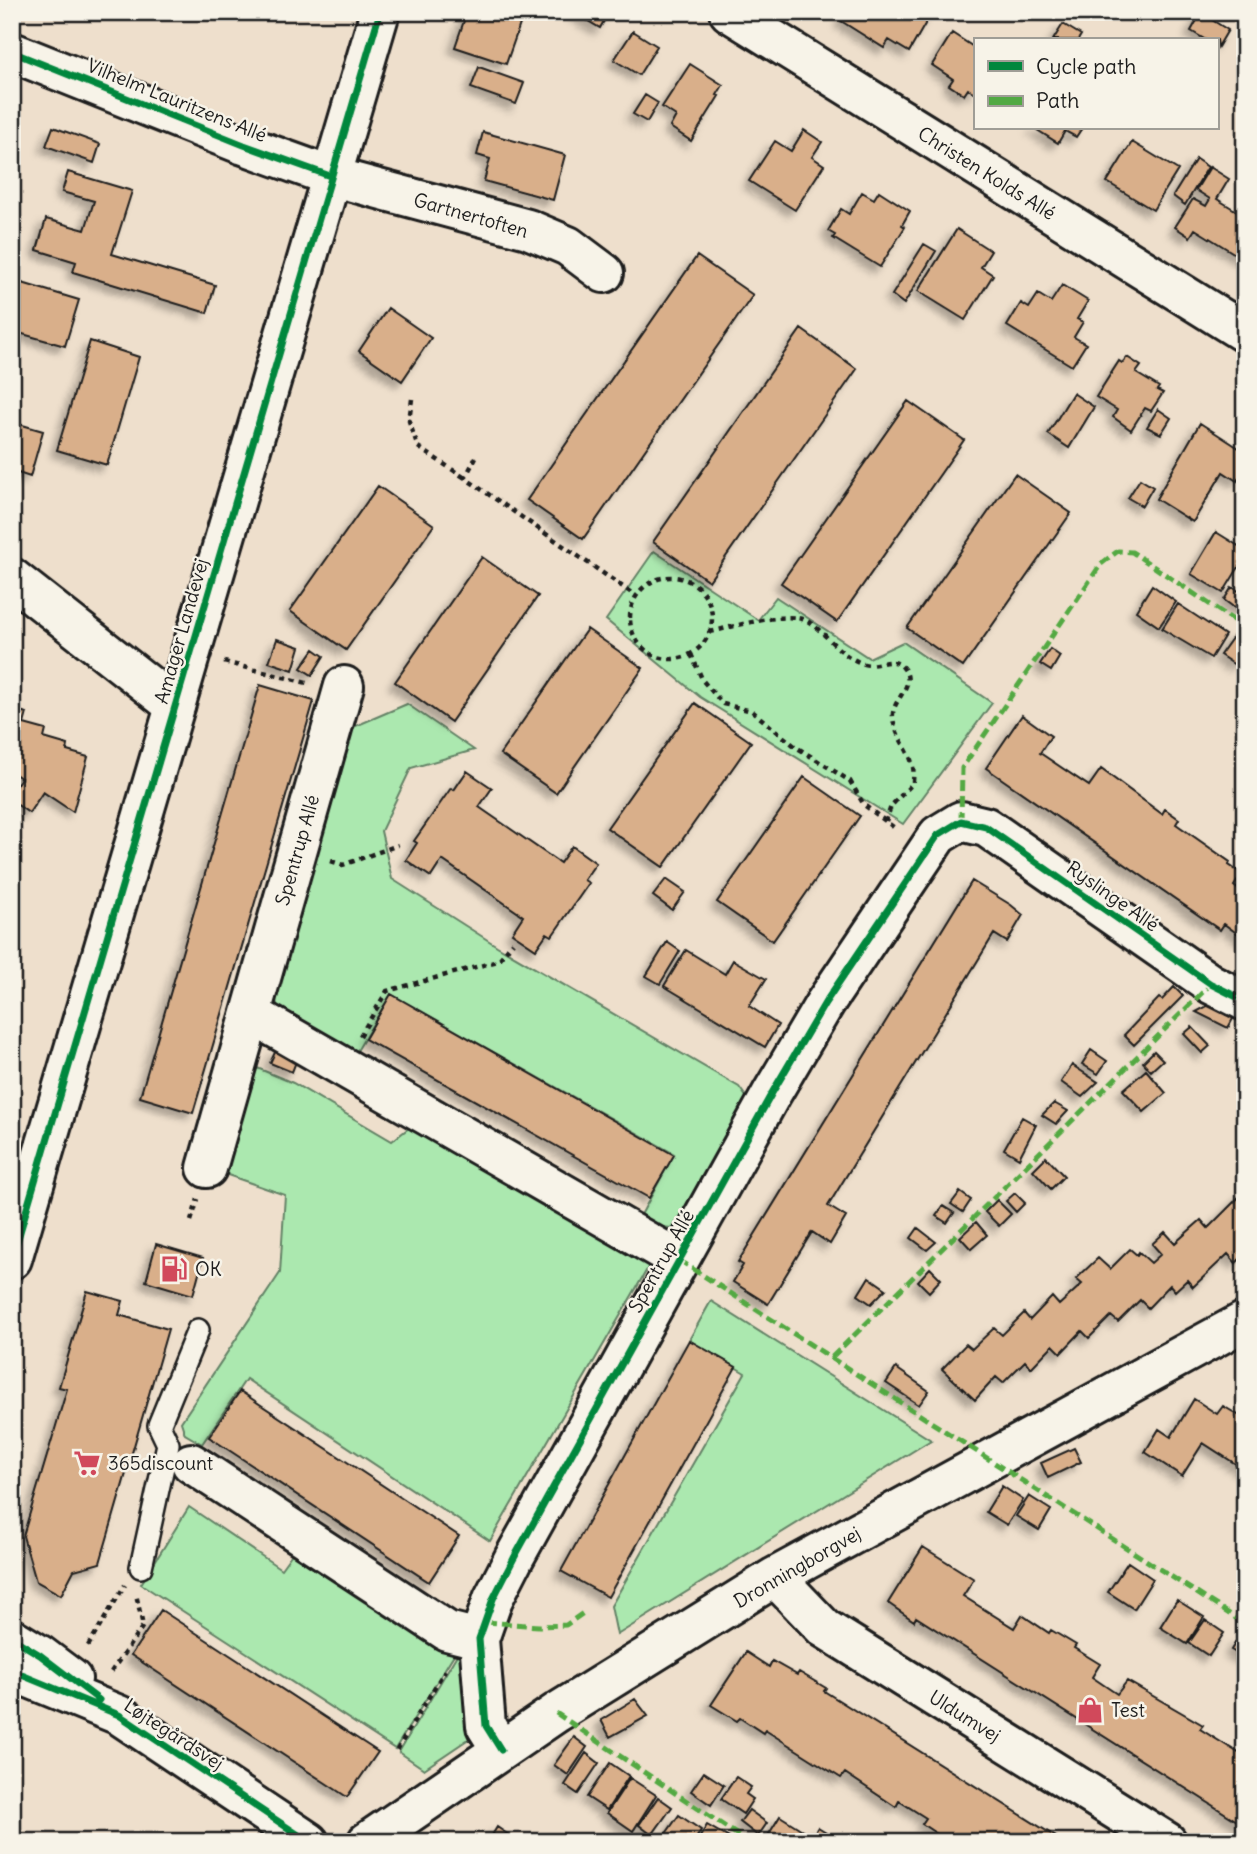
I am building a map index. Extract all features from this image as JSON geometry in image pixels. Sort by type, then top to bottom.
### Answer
[{"type":"street","name":"Amager Landevej","points":[[12,1259],[380,12]]},
{"type":"street","name":"Christen Kolds Allé","points":[[729,12],[1245,333]]},
{"type":"street","name":"Vilhelm Lauritzens Allé","points":[[12,51],[244,145],[330,176]]},
{"type":"street","name":"Gartnertoften","points":[[330,176],[528,229],[568,246],[604,272]]},
{"type":"street","points":[[12,578],[175,706]]},
{"type":"street","name":"Spentrup Allé","points":[[207,1168],[343,690]]},
{"type":"street","name":"Spentrup Allé","points":[[501,1750],[486,1726],[472,1637],[679,1260],[825,1003],[938,835],[961,821]]},
{"type":"street","name":"Ryslinge Allé","points":[[961,821],[986,827],[1211,984],[1245,1001]]},
{"type":"street","name":"Spentrup Allé","points":[[251,1014],[679,1260]]},
{"type":"street","name":"Dronningborgvej","points":[[367,1842],[556,1713],[775,1577],[1242,1327]]},
{"type":"street","points":[[191,1463],[447,1631],[472,1637]]},
{"type":"street","name":"Uldumvej","points":[[775,1577],[824,1628],[1167,1842]]},
{"type":"street","points":[[12,1638],[40,1655],[94,1696]]},
{"type":"street","name":"Løjtegårdsvej","points":[[12,1671],[94,1696],[309,1842]]},
{"type":"lane","points":[[142,1561],[168,1447],[159,1425],[198,1330]]},
{"type":"path","points":[[412,399],[409,421],[418,447],[636,596]]},
{"type":"path","points":[[465,478],[476,457]]},
{"type":"path","points":[[674,577],[689,581],[701,590],[709,603],[712,617],[710,632],[705,641],[691,654],[674,659],[656,656],[641,646],[632,631],[630,613],[636,596],[646,585],[659,579],[674,577]]},
{"type":"path","points":[[710,632],[790,616],[807,620],[839,651],[865,664],[877,665],[893,661],[900,664],[908,679],[904,693],[894,706],[893,718],[913,766],[913,783],[891,806],[886,821]]},
{"type":"path","points":[[191,653],[343,690]]},
{"type":"path","points":[[691,654],[702,681],[723,704],[752,711],[796,747],[850,781],[864,805],[896,829]]},
{"type":"path","points":[[298,850],[342,865],[398,845]]},
{"type":"path","points":[[342,1066],[387,991],[498,961],[513,942]]},
{"type":"path","points":[[94,1696],[143,1626],[133,1583],[142,1561]]},
{"type":"path","points":[[94,1696],[142,1561]]},
{"type":"path","points":[[397,1750],[472,1637]]},
{"type":"green space","points":[[654,551],[758,620],[776,597],[869,658],[903,642],[992,703],[903,824],[700,697],[606,620]]},
{"type":"green space","points":[[407,704],[474,750],[411,768],[381,831],[392,879],[497,946],[739,1087],[747,1098],[673,1228],[660,1227],[641,1215],[674,1154],[391,994],[354,1056],[278,1011],[275,994],[351,728]]},
{"type":"green space","points":[[250,1065],[293,1083],[392,1141],[414,1124],[649,1266],[490,1541],[246,1379],[202,1444],[185,1434],[181,1422],[280,1273],[285,1195],[222,1173]]},
{"type":"green space","points":[[711,1301],[931,1440],[617,1635],[611,1606],[745,1373],[689,1340]]},
{"type":"green space","points":[[189,1507],[281,1569],[296,1548],[456,1651],[395,1749],[141,1584]]},
{"type":"green space","points":[[458,1653],[461,1657],[470,1738],[424,1769],[399,1752]]},
{"type":"building","points":[[467,12],[487,12],[520,24],[506,64],[455,47]]},
{"type":"building","points":[[573,12],[609,12],[600,28]]},
{"type":"building","points":[[846,12],[932,12],[909,52],[889,40],[884,48],[841,21]]},
{"type":"building","points":[[1201,13],[1228,30],[1218,47],[1218,38],[1203,38],[1191,31]]},
{"type":"building","points":[[1063,24],[1081,35],[1079,38],[1054,38]]},
{"type":"building","points":[[633,31],[657,46],[639,75],[614,60]]},
{"type":"building","points":[[952,33],[974,47],[974,92],[968,89],[964,95],[949,85],[953,79],[932,65]]},
{"type":"building","points":[[690,64],[723,85],[691,141],[670,127],[676,116],[662,107]]},
{"type":"building","points":[[479,67],[524,83],[516,104],[471,88]]},
{"type":"building","points":[[645,95],[658,103],[647,122],[633,114]]},
{"type":"building","points":[[53,127],[100,144],[94,163],[46,146]]},
{"type":"building","points":[[804,130],[822,142],[812,157],[824,165],[795,210],[749,181],[775,141],[791,151]]},
{"type":"building","points":[[1037,130],[1081,130],[1076,137],[1065,131],[1058,143]]},
{"type":"building","points":[[483,132],[565,155],[553,200],[484,181],[490,159],[477,155]]},
{"type":"building","points":[[1132,142],[1178,170],[1153,210],[1107,182]]},
{"type":"building","points":[[1196,159],[1208,167],[1185,205],[1173,196]]},
{"type":"building","points":[[1210,167],[1229,179],[1217,199],[1245,216],[1245,260],[1195,229],[1190,237],[1175,227],[1193,199],[1206,206],[1210,199],[1196,190]]},
{"type":"building","points":[[68,172],[132,191],[112,254],[215,285],[207,313],[73,272],[76,262],[37,250],[46,219],[85,230],[94,201],[62,192]]},
{"type":"building","points":[[879,191],[910,211],[902,225],[905,227],[880,267],[833,238],[835,235],[828,231],[841,209],[849,214],[862,192],[874,199]]},
{"type":"building","points":[[957,229],[991,251],[981,267],[993,275],[965,320],[918,291]]},
{"type":"building","points":[[924,244],[936,251],[904,304],[892,295]]},
{"type":"building","points":[[697,256],[753,295],[583,539],[527,500]]},
{"type":"building","points":[[12,280],[79,300],[65,346],[12,331]]},
{"type":"building","points":[[1062,285],[1088,301],[1077,319],[1083,322],[1074,337],[1086,344],[1072,366],[1007,326],[1021,303],[1029,308],[1038,294],[1051,302]]},
{"type":"building","points":[[388,308],[431,338],[402,381],[359,351]]},
{"type":"building","points":[[801,329],[857,369],[709,581],[653,542]]},
{"type":"building","points":[[90,341],[139,357],[107,465],[57,450]]},
{"type":"building","points":[[1127,357],[1141,366],[1136,373],[1159,387],[1157,390],[1163,393],[1151,411],[1145,408],[1131,430],[1113,417],[1117,410],[1096,397],[1119,361],[1122,363]]},
{"type":"building","points":[[1073,393],[1094,407],[1069,448],[1048,434]]},
{"type":"building","points":[[908,401],[964,440],[837,622],[781,583]]},
{"type":"building","points":[[1158,409],[1171,418],[1161,434],[1147,427]]},
{"type":"building","points":[[12,422],[43,431],[30,477],[12,471]]},
{"type":"building","points":[[1200,423],[1245,452],[1245,468],[1237,481],[1223,472],[1193,522],[1156,499]]},
{"type":"building","points":[[1015,474],[1071,513],[963,667],[907,628]]},
{"type":"building","points":[[1140,479],[1153,487],[1142,506],[1128,498]]},
{"type":"building","points":[[378,486],[434,525],[346,650],[290,611]]},
{"type":"building","points":[[1216,532],[1245,550],[1245,557],[1223,593],[1191,574]]},
{"type":"building","points":[[482,557],[538,596],[451,722],[395,682]]},
{"type":"building","points":[[1152,585],[1176,602],[1159,627],[1136,611]]},
{"type":"building","points":[[1232,587],[1245,595],[1239,611],[1224,600]]},
{"type":"building","points":[[1178,604],[1225,635],[1211,658],[1162,629]]},
{"type":"building","points":[[587,629],[643,668],[556,793],[500,754]]},
{"type":"building","points":[[1235,634],[1245,641],[1245,659],[1241,657],[1235,665],[1220,655]]},
{"type":"building","points":[[277,639],[300,647],[293,670],[269,662]]},
{"type":"building","points":[[314,649],[324,656],[312,675],[301,668]]},
{"type":"building","points":[[1050,649],[1060,656],[1051,671],[1040,664]]},
{"type":"building","points":[[260,685],[314,701],[193,1113],[140,1097]]},
{"type":"building","points":[[695,703],[751,742],[663,867],[607,828]]},
{"type":"building","points":[[12,709],[27,713],[24,724],[46,730],[44,738],[68,745],[67,751],[88,757],[73,812],[43,792],[29,813],[12,801],[12,791],[21,778],[12,772]]},
{"type":"building","points":[[1022,715],[1051,736],[1040,753],[1089,786],[1101,769],[1162,814],[1165,809],[1179,819],[1176,824],[1230,862],[1229,865],[1242,874],[1234,886],[1240,891],[1245,888],[1245,939],[1224,924],[1220,930],[986,768]]},
{"type":"building","points":[[467,771],[492,788],[479,807],[560,863],[572,846],[596,863],[584,880],[589,883],[552,936],[547,933],[536,949],[512,933],[523,916],[442,860],[431,877],[406,860],[417,843],[414,841],[451,788],[454,790]]},
{"type":"building","points":[[804,777],[860,816],[773,941],[717,902]]},
{"type":"building","points":[[666,879],[685,892],[672,910],[653,896]]},
{"type":"building","points":[[972,881],[1023,915],[1007,942],[994,934],[828,1206],[846,1217],[830,1244],[812,1232],[768,1304],[733,1282],[743,1265],[738,1262]]},
{"type":"building","points":[[667,942],[680,951],[660,984],[646,976]]},
{"type":"building","points":[[686,950],[725,974],[733,960],[766,979],[749,1006],[778,1025],[765,1047],[664,986]]},
{"type":"building","points":[[1174,987],[1183,996],[1134,1045],[1124,1035],[1159,998],[1162,1000]]},
{"type":"building","points":[[391,994],[674,1155],[649,1198],[365,1039]]},
{"type":"building","points":[[1209,1005],[1234,1017],[1228,1028],[1196,1012]]},
{"type":"building","points":[[1192,1027],[1210,1046],[1202,1053],[1184,1034]]},
{"type":"building","points":[[276,1050],[297,1059],[292,1072],[270,1063]]},
{"type":"building","points":[[1091,1050],[1107,1061],[1098,1074],[1082,1064]]},
{"type":"building","points":[[1154,1051],[1163,1060],[1151,1071],[1143,1062]]},
{"type":"building","points":[[1072,1065],[1098,1082],[1082,1097],[1061,1082]]},
{"type":"building","points":[[1146,1070],[1166,1093],[1144,1112],[1123,1090]]},
{"type":"building","points":[[1054,1103],[1068,1111],[1056,1124],[1042,1115]]},
{"type":"building","points":[[1022,1117],[1036,1125],[1019,1158],[1004,1149]]},
{"type":"building","points":[[1046,1157],[1064,1176],[1051,1189],[1033,1170]]},
{"type":"building","points":[[960,1192],[971,1200],[963,1212],[951,1204]]},
{"type":"building","points":[[1244,1192],[1245,1254],[1236,1263],[1228,1254],[1193,1287],[1187,1280],[1175,1291],[1170,1285],[1148,1308],[1140,1300],[1118,1322],[1111,1316],[1089,1338],[1082,1331],[1061,1353],[1053,1345],[1031,1368],[1025,1361],[1003,1383],[996,1377],[975,1400],[942,1369],[966,1344],[972,1349],[994,1328],[1002,1335],[1024,1313],[1030,1320],[1052,1297],[1059,1305],[1082,1284],[1076,1279],[1098,1258],[1110,1269],[1130,1249],[1137,1255],[1139,1252],[1151,1263],[1161,1254],[1152,1244],[1165,1232],[1175,1243],[1201,1220],[1208,1228]]},
{"type":"building","points":[[1015,1193],[1025,1203],[1016,1212],[1006,1201]]},
{"type":"building","points":[[997,1200],[1011,1214],[999,1226],[985,1212]]},
{"type":"building","points":[[943,1206],[954,1213],[947,1223],[936,1216]]},
{"type":"building","points":[[976,1222],[987,1235],[971,1249],[960,1237]]},
{"type":"building","points":[[918,1228],[936,1242],[927,1250],[911,1238]]},
{"type":"building","name":"OK","points":[[156,1244],[203,1258],[193,1295],[146,1281]]},
{"type":"building","points":[[930,1268],[941,1279],[929,1292],[918,1281]]},
{"type":"building","points":[[869,1277],[886,1289],[871,1304],[858,1295]]},
{"type":"building","name":"365discount","points":[[87,1291],[123,1301],[119,1315],[168,1329],[100,1563],[74,1570],[61,1595],[36,1581],[23,1536],[67,1389],[59,1387]]},
{"type":"building","points":[[689,1340],[736,1367],[608,1597],[561,1571]]},
{"type":"building","points":[[896,1368],[929,1391],[919,1405],[886,1383]]},
{"type":"building","points":[[240,1391],[459,1536],[429,1582],[209,1437]]},
{"type":"building","points":[[1194,1399],[1217,1414],[1223,1406],[1245,1419],[1245,1470],[1203,1443],[1182,1476],[1145,1452],[1159,1429],[1171,1437]]},
{"type":"building","points":[[1074,1448],[1081,1462],[1048,1478],[1041,1463]]},
{"type":"building","points":[[1002,1486],[1023,1500],[1007,1525],[986,1512]]},
{"type":"building","points":[[1029,1496],[1051,1510],[1039,1530],[1016,1516]]},
{"type":"building","points":[[923,1547],[974,1579],[963,1596],[1014,1628],[1022,1615],[1049,1633],[1051,1630],[1100,1664],[1092,1677],[1117,1694],[1127,1681],[1203,1725],[1200,1729],[1245,1757],[1245,1826],[916,1617],[914,1621],[888,1603]]},
{"type":"building","points":[[1128,1562],[1153,1579],[1134,1609],[1108,1592]]},
{"type":"building","points":[[1177,1600],[1204,1617],[1187,1644],[1160,1627]]},
{"type":"building","points":[[161,1610],[378,1752],[347,1797],[131,1655]]},
{"type":"building","points":[[1205,1620],[1224,1633],[1209,1656],[1189,1643]]},
{"type":"building","points":[[1237,1640],[1245,1645],[1245,1658],[1231,1650]]},
{"type":"building","points":[[746,1652],[769,1667],[772,1661],[797,1675],[799,1672],[826,1688],[824,1691],[1064,1842],[945,1842],[946,1840],[922,1824],[926,1818],[899,1801],[896,1807],[845,1773],[841,1778],[765,1730],[763,1733],[740,1718],[737,1721],[711,1705]]},
{"type":"building","points":[[635,1699],[648,1716],[610,1737],[601,1720]]},
{"type":"building","points":[[574,1737],[587,1747],[568,1775],[554,1765]]},
{"type":"building","points":[[586,1753],[599,1763],[578,1794],[565,1785]]},
{"type":"building","points":[[610,1763],[629,1776],[607,1810],[587,1797]]},
{"type":"building","points":[[704,1772],[724,1785],[711,1805],[691,1791]]},
{"type":"building","points":[[736,1777],[751,1787],[746,1794],[753,1799],[743,1814],[721,1799]]},
{"type":"building","points":[[630,1778],[656,1795],[633,1831],[607,1813]]},
{"type":"building","points":[[658,1797],[672,1807],[652,1835],[639,1825]]},
{"type":"building","points":[[749,1810],[767,1823],[758,1836],[740,1822]]},
{"type":"building","points":[[679,1815],[701,1830],[694,1842],[674,1842],[665,1835]]},
{"type":"building","points":[[780,1816],[804,1831],[798,1842],[770,1842],[766,1839]]},
{"type":"building","points":[[707,1825],[729,1838],[727,1842],[697,1842]]},
{"type":"building","points":[[497,1827],[519,1842],[488,1842]]},
{"type":"building","points":[[818,1827],[839,1840],[809,1842]]},
{"type":"marked path","points":[[961,821],[962,768],[1101,564],[1118,551],[1132,552],[1245,628]]},
{"type":"marked path","points":[[832,1357],[1211,984]]},
{"type":"marked path","points":[[679,1260],[1245,1624]]},
{"type":"marked path","points":[[486,1622],[566,1625],[586,1611]]},
{"type":"marked path","points":[[556,1713],[748,1842]]},
{"type":"cycle path","points":[[12,1259],[380,12]]},
{"type":"cycle path","points":[[12,52],[244,145],[330,176]]},
{"type":"cycle path","points":[[501,1750],[486,1726],[479,1639],[493,1599],[772,1093],[825,1003],[938,835],[961,821],[986,827],[1211,984],[1245,1001]]},
{"type":"cycle path","points":[[12,1638],[40,1655],[99,1700]]},
{"type":"cycle path","points":[[12,1671],[119,1715],[309,1842]]},
{"type":"place","name":"OK","points":[[174,1269]]},
{"type":"place","name":"365discount","points":[[87,1463]]},
{"type":"place","name":"Test","points":[[1090,1710]]}]
